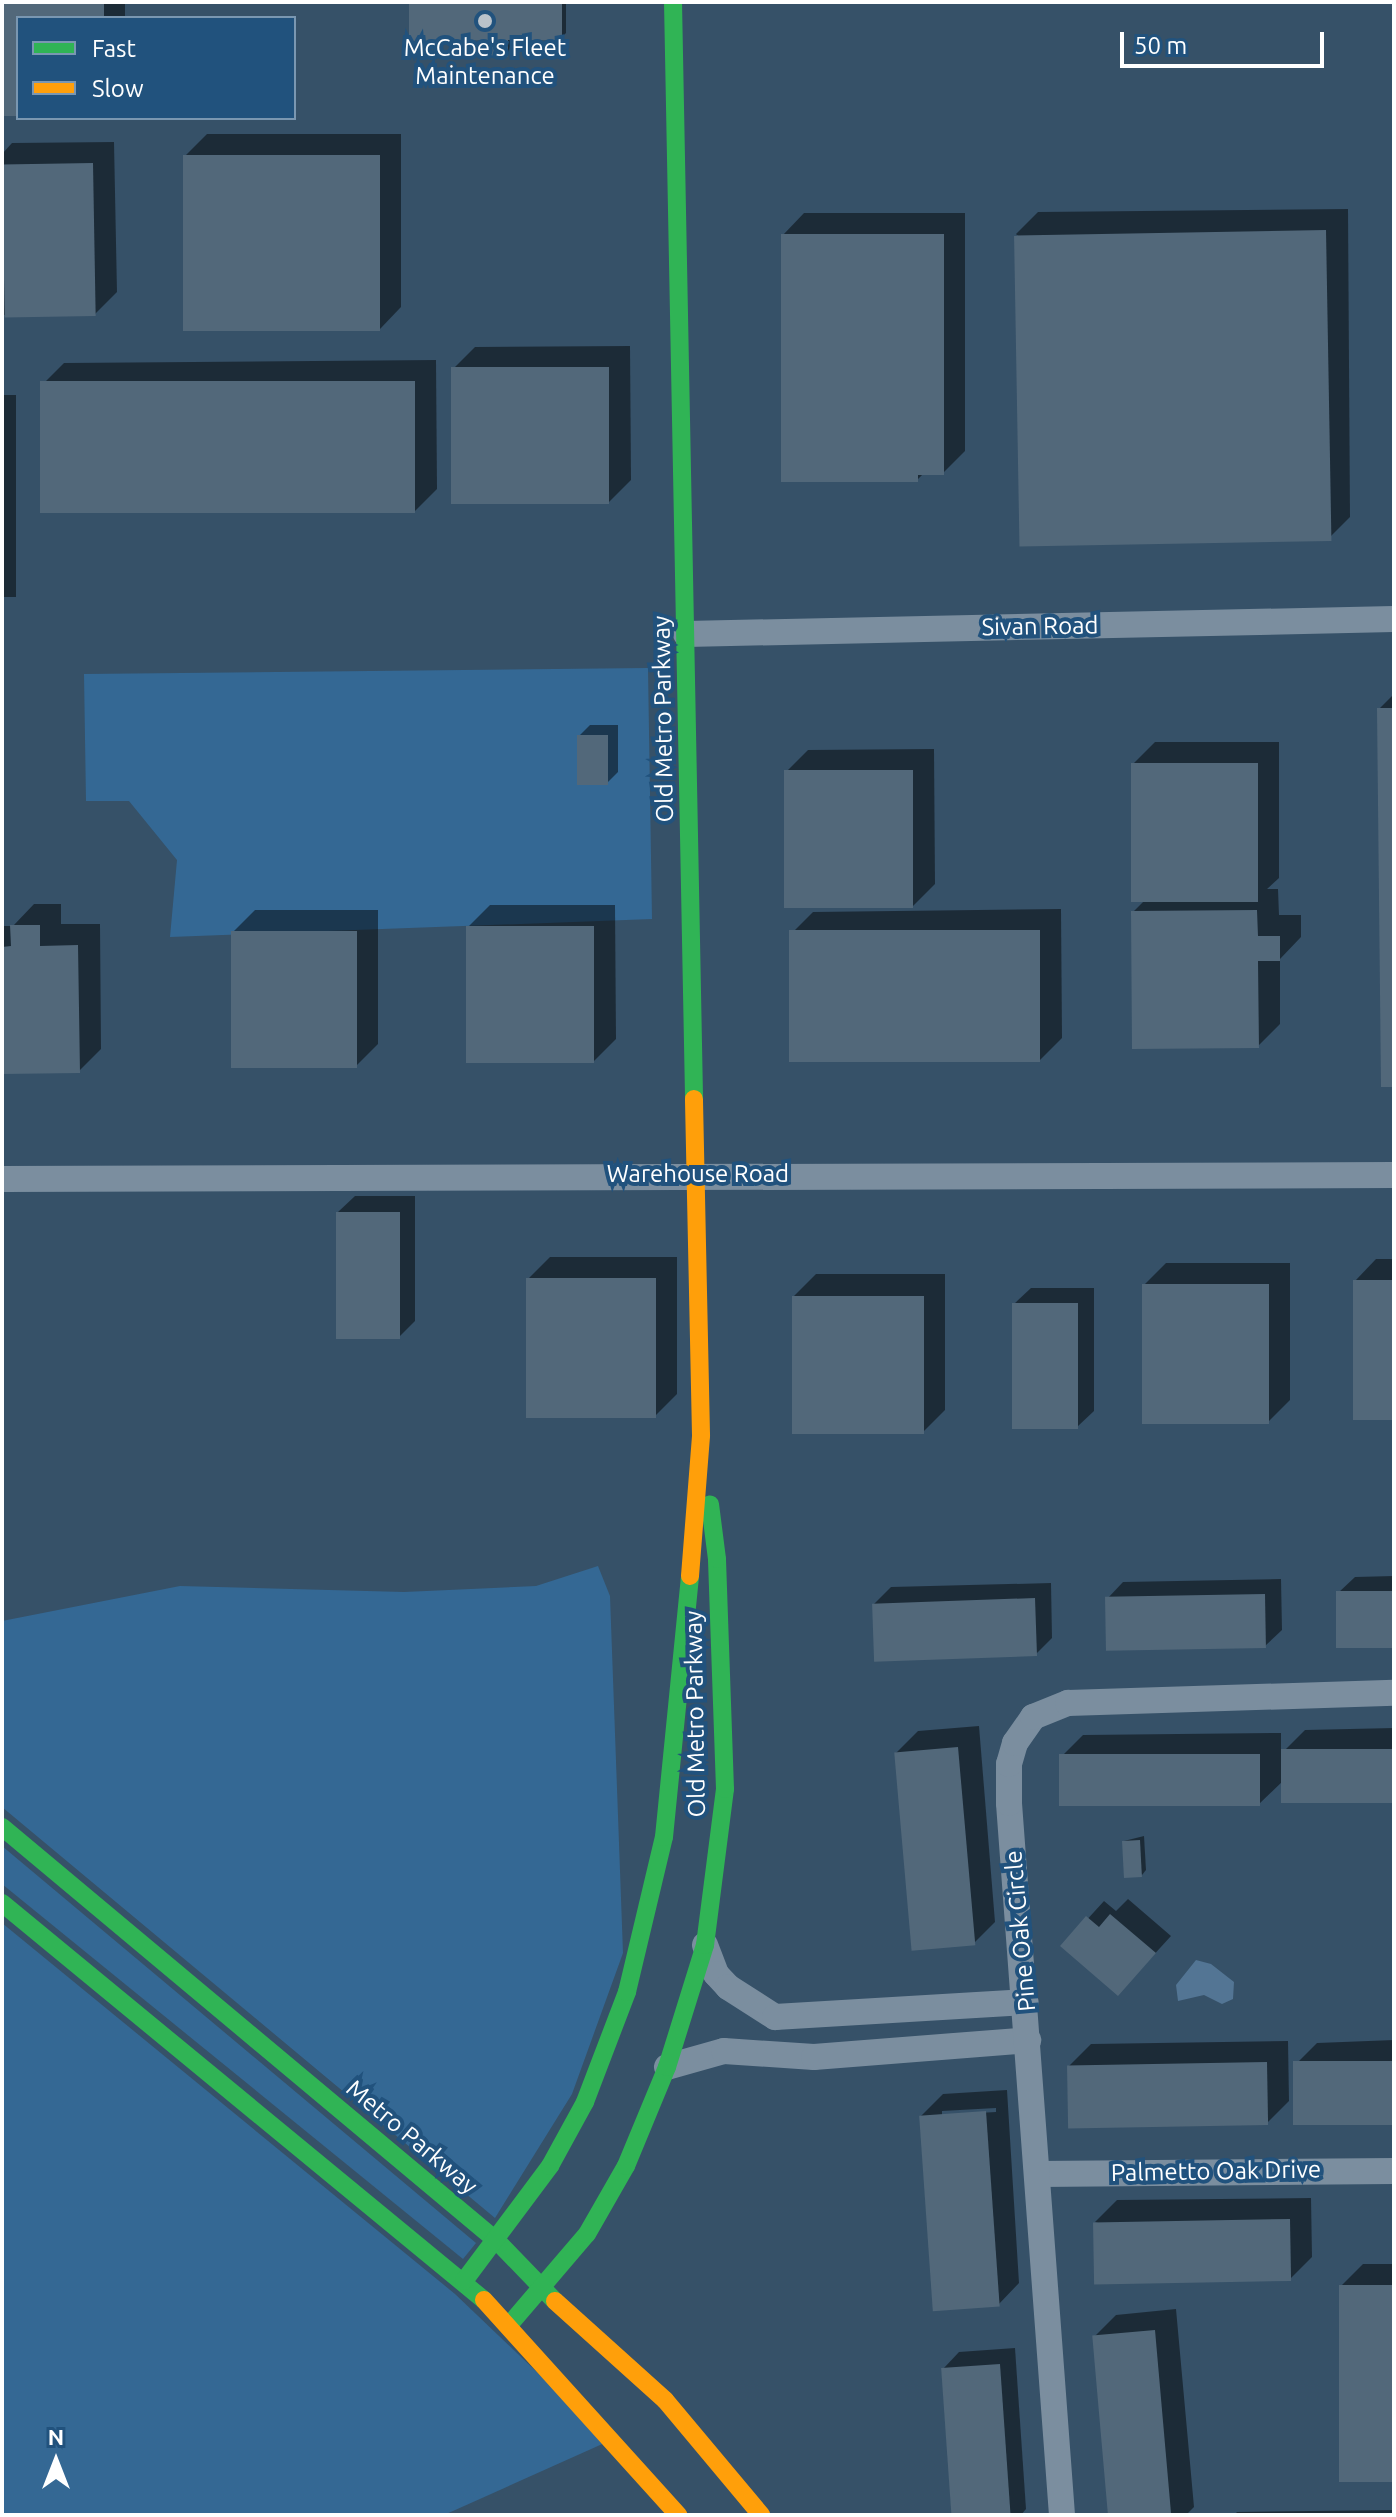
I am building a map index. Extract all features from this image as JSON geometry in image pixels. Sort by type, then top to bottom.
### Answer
[{"type":"street","name":"Old Metro Parkway","points":[[464,2281],[497,2241],[550,2166],[585,2102],[627,1992],[664,1837],[694,1686],[701,1435],[673,2]]},
{"type":"street","name":"Sivan Road","points":[[686,634],[1394,619]]},
{"type":"street","name":"Warehouse Road","points":[[2,1179],[697,1173],[1394,1175]]},
{"type":"street","name":"Old Metro Parkway","points":[[510,2324],[590,2230],[626,2166],[667,2067],[705,1945],[725,1773],[717,1559],[701,1435]]},
{"type":"street","points":[[694,1686],[725,1773]]},
{"type":"street","name":"Pine Oak Circle","points":[[1062,2515],[1009,1764],[1021,1730],[1033,1717],[1068,1703],[1394,1693]]},
{"type":"street","name":"Metro Parkway","points":[[2,1827],[497,2241],[541,2288],[665,2400],[761,2515]]},
{"type":"street","points":[[2,1903],[464,2281],[510,2324],[678,2515]]},
{"type":"street","points":[[705,1945],[728,1987],[775,2017],[1026,2002]]},
{"type":"street","points":[[935,2007],[938,2047]]},
{"type":"street","points":[[775,2017],[777,2055]]},
{"type":"street","points":[[667,2067],[724,2051],[814,2057],[1028,2040]]},
{"type":"street","name":"Palmetto Oak Drive","points":[[1038,2174],[1394,2171]]},
{"type":"shaded area","points":[[648,668],[652,919],[170,937],[177,860],[129,801],[86,801],[84,674]]},
{"type":"shaded area","points":[[598,1566],[610,1596],[623,1953],[572,2094],[495,2218],[2,1807],[2,1621],[180,1586],[404,1592],[536,1586]]},
{"type":"shaded area","points":[[2,1846],[476,2243],[463,2259],[2,1884]]},
{"type":"shaded area","points":[[2,1923],[455,2294],[609,2441],[444,2515],[2,2515]]},
{"type":"shaded area","points":[[1196,1960],[1211,1964],[1234,1982],[1233,1999],[1222,2004],[1204,1995],[1178,2001],[1176,1985]]},
{"type":"building","points":[[2,2],[104,2],[104,16],[16,16],[16,116],[2,116]]},
{"type":"building","name":"McCabe's Fleet Maintenance","points":[[409,2],[562,2],[562,40],[508,40],[508,57],[486,57],[486,40],[409,41]]},
{"type":"building","points":[[183,155],[380,155],[380,331],[183,331]]},
{"type":"building","points":[[93,163],[96,316],[5,318],[2,165]]},
{"type":"building","points":[[1326,230],[1331,541],[1019,546],[1014,235]]},
{"type":"building","points":[[781,234],[944,234],[944,475],[918,475],[918,482],[781,482]]},
{"type":"building","points":[[451,367],[609,367],[609,504],[451,504]]},
{"type":"building","points":[[40,381],[415,381],[415,513],[40,513]]},
{"type":"building","points":[[1377,708],[1394,708],[1394,1087],[1381,1087]]},
{"type":"building","points":[[577,735],[608,735],[608,785],[577,785]]},
{"type":"building","points":[[1131,763],[1258,763],[1258,902],[1131,902]]},
{"type":"building","points":[[784,770],[913,770],[913,908],[784,908]]},
{"type":"building","points":[[1257,910],[1258,936],[1280,936],[1280,961],[1258,961],[1259,1048],[1132,1049],[1131,911]]},
{"type":"building","points":[[10,925],[40,925],[40,946],[78,945],[80,1073],[2,1074],[2,947],[11,946]]},
{"type":"building","points":[[466,926],[594,926],[594,1063],[466,1063]]},
{"type":"building","points":[[789,930],[1040,930],[1040,1062],[789,1062]]},
{"type":"building","points":[[231,931],[357,931],[357,1068],[231,1068]]},
{"type":"building","points":[[336,1212],[400,1212],[400,1339],[336,1339]]},
{"type":"building","points":[[526,1278],[656,1278],[656,1418],[526,1418]]},
{"type":"building","points":[[1353,1280],[1394,1280],[1394,1420],[1353,1420]]},
{"type":"building","points":[[1142,1284],[1269,1284],[1269,1424],[1142,1424]]},
{"type":"building","points":[[792,1296],[924,1296],[924,1434],[792,1434]]},
{"type":"building","points":[[1012,1303],[1078,1303],[1078,1429],[1012,1429]]},
{"type":"building","points":[[1336,1591],[1394,1591],[1394,1648],[1336,1648]]},
{"type":"building","points":[[1265,1594],[1266,1648],[1106,1651],[1105,1597]]},
{"type":"building","points":[[1035,1598],[1037,1656],[874,1662],[872,1604]]},
{"type":"building","points":[[958,1747],[975,1945],[912,1951],[894,1753]]},
{"type":"building","points":[[1281,1749],[1394,1749],[1394,1803],[1281,1803]]},
{"type":"building","points":[[1059,1754],[1260,1754],[1260,1806],[1059,1806]]},
{"type":"building","points":[[1140,1840],[1142,1877],[1124,1878],[1122,1841]]},
{"type":"building","points":[[1110,1914],[1156,1953],[1118,1996],[1060,1946],[1086,1916],[1099,1927]]},
{"type":"building","points":[[1293,2061],[1394,2061],[1394,2125],[1293,2125]]},
{"type":"building","points":[[1267,2062],[1268,2125],[1068,2128],[1067,2065]]},
{"type":"building","points":[[986,2111],[1000,2307],[933,2311],[919,2116]]},
{"type":"building","points":[[1290,2219],[1291,2281],[1094,2284],[1093,2222]]},
{"type":"building","points":[[1339,2285],[1394,2285],[1394,2482],[1339,2482]]},
{"type":"building","points":[[1155,2330],[1171,2515],[1108,2515],[1092,2335]]},
{"type":"building","points":[[1000,2364],[1011,2515],[951,2515],[941,2368]]},
{"type":"traffic: fast","points":[[673,2],[694,1099]]},
{"type":"traffic: fast","points":[[510,2324],[587,2234],[626,2166],[667,2067],[705,1945],[725,1789],[717,1559],[710,1504]]},
{"type":"traffic: fast","points":[[464,2281],[550,2166],[585,2102],[627,1992],[664,1837],[690,1576]]},
{"type":"traffic: fast","points":[[2,1827],[497,2241],[555,2301]]},
{"type":"traffic: fast","points":[[2,1903],[484,2300]]},
{"type":"traffic: slow","points":[[690,1576],[701,1435],[694,1099]]},
{"type":"traffic: slow","points":[[484,2300],[678,2515]]},
{"type":"traffic: slow","points":[[555,2301],[665,2400],[761,2515]]},
{"type":"place","name":"McCabe's Fleet Maintenance","points":[[485,21]]}]
